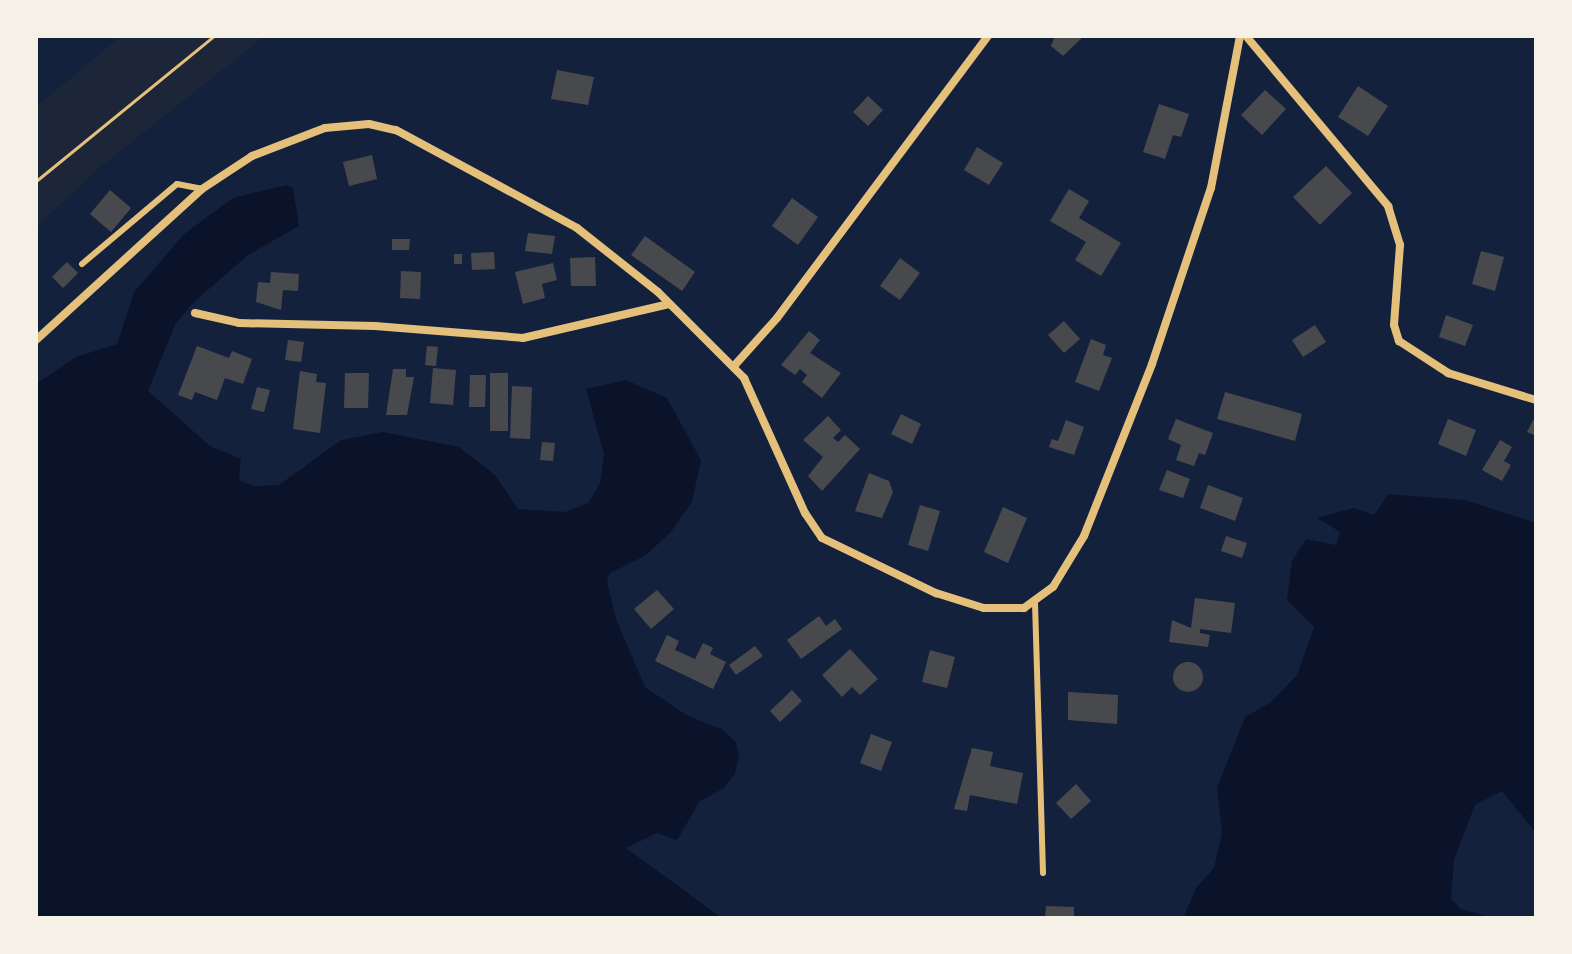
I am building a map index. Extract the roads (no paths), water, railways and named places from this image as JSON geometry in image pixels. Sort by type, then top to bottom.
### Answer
[{"type":"street","points":[[734,366],[777,318],[988,36]]},
{"type":"street","points":[[1243,36],[1388,206],[1400,245],[1394,317],[1399,341],[1448,373],[1536,400]]},
{"type":"street","points":[[36,340],[202,189],[252,156],[296,137],[347,125],[396,130],[577,228],[636,271],[734,366],[753,391],[805,513],[822,538],[859,560],[960,601],[1011,611],[1035,603],[1053,587],[1084,536],[1152,364],[1211,188],[1243,36]]},
{"type":"street","points":[[195,313],[239,323],[538,338],[669,304]]},
{"type":"lane","points":[[82,264],[177,184],[202,189]]},
{"type":"lane","points":[[1035,603],[1043,873]]}]
